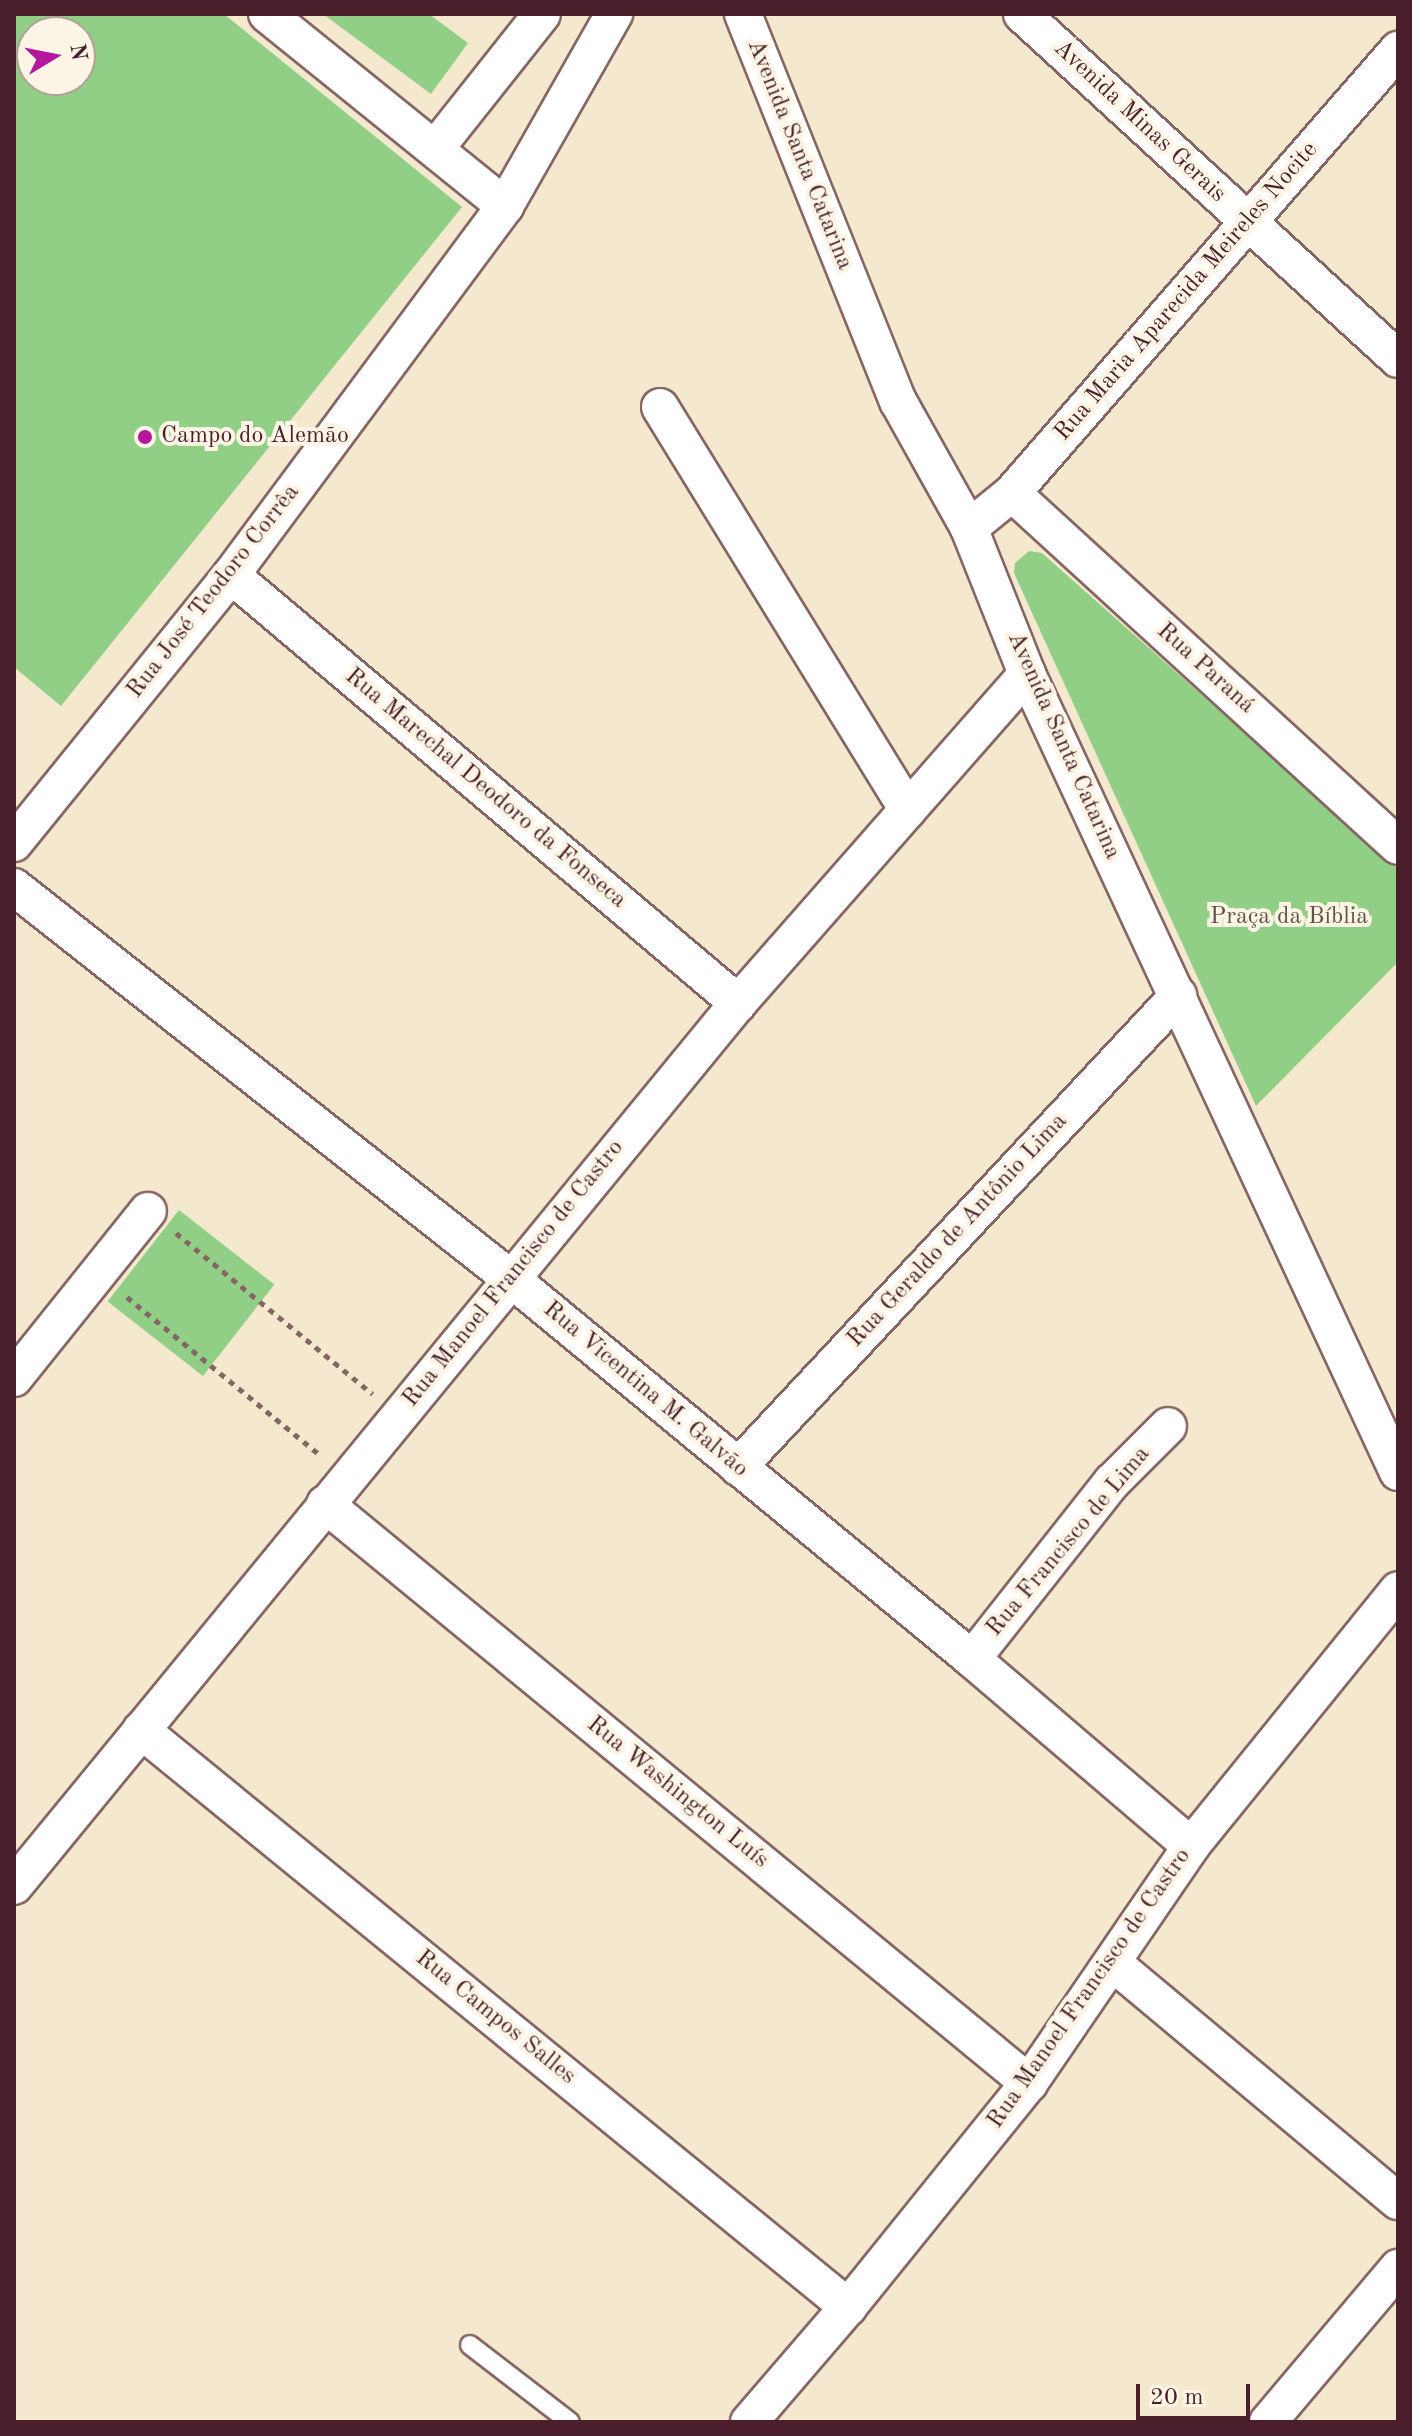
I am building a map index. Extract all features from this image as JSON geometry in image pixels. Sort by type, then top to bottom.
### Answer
[{"type":"street","points":[[267,14],[505,206]]},
{"type":"street","points":[[435,149],[542,14]]},
{"type":"street","name":"Rua José Teodoro Corrêa","points":[[14,843],[231,575],[505,206],[614,14]]},
{"type":"street","name":"Avenida Santa Catarina","points":[[743,14],[898,401],[969,528],[1027,674],[1398,1472]]},
{"type":"street","name":"Avenida Minas Gerais","points":[[1022,14],[1398,359]]},
{"type":"street","name":"Rua Maria Aparecida Meireles Nocite","points":[[969,528],[1012,493],[1398,50]]},
{"type":"street","points":[[660,407],[908,810]]},
{"type":"street","name":"Rua Paraná","points":[[1012,493],[1398,846]]},
{"type":"street","name":"Rua Marechal Deodoro da Fonseca","points":[[231,575],[738,1003]]},
{"type":"street","name":"Rua Manoel Francisco de Castro","points":[[14,1886],[738,1003],[1027,674]]},
{"type":"street","name":"Rua Vicentina M. Galvão","points":[[14,887],[510,1278],[972,1659],[1191,1846]]},
{"type":"street","name":"Rua Geraldo de Antônio Lima","points":[[738,1467],[1178,996]]},
{"type":"street","points":[[14,1378],[148,1211]]},
{"type":"street","name":"Rua Francisco de Lima","points":[[972,1659],[1112,1482],[1168,1426]]},
{"type":"street","name":"Rua Washington Luís","points":[[336,1491],[1029,2083]]},
{"type":"street","name":"Rua Manoel Francisco de Castro","points":[[749,2422],[848,2307],[1029,2083],[1191,1846],[1398,1590]]},
{"type":"street","name":"Rua Campos Salles","points":[[141,1730],[848,2307]]},
{"type":"street","points":[[1113,1963],[1398,2201]]},
{"type":"street","points":[[1268,2422],[1398,2268]]},
{"type":"lane","points":[[470,2345],[570,2422]]},
{"type":"path","points":[[148,1211],[398,1415]]},
{"type":"path","points":[[98,1274],[336,1491]]},
{"type":"green space","name":"Campo do Alemão","points":[[14,14],[224,14],[462,207],[61,706],[14,667]]},
{"type":"green space","points":[[323,14],[429,14],[468,43],[431,94]]},
{"type":"green space","name":"Praça da Bíblia","points":[[1029,551],[1042,553],[1398,869],[1398,962],[1256,1106],[1014,573],[1015,563]]},
{"type":"green space","points":[[179,1210],[274,1284],[203,1376],[108,1301]]},
{"type":"place","name":"Campo do Alemão","points":[[145,437]]}]
